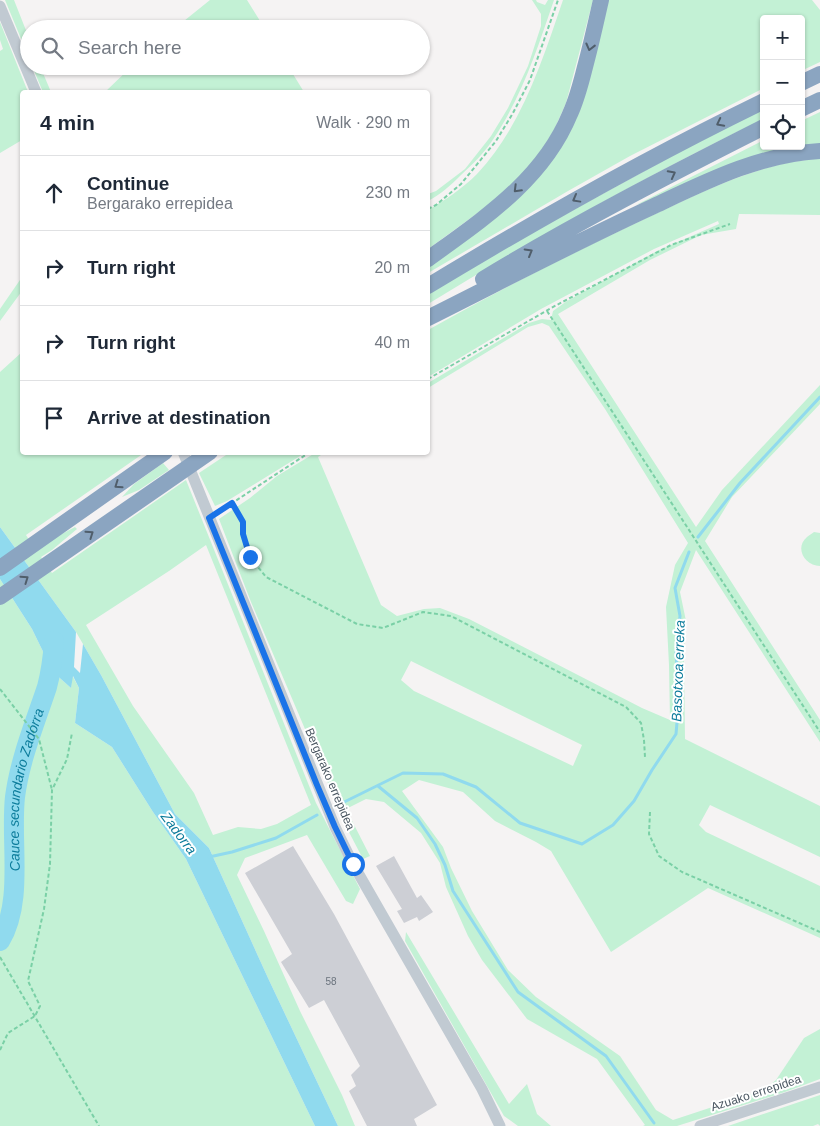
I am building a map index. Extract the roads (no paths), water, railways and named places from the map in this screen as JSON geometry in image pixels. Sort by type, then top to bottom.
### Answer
[{"type":"highway","points":[[430,258],[486,217],[514,193],[538,168],[555,144],[570,114],[581,82],[601,0]]},
{"type":"highway","points":[[805,81],[820,74]]},
{"type":"highway","points":[[805,107],[820,100]]},
{"type":"highway","points":[[430,285],[574,200],[760,103]]},
{"type":"highway","points":[[430,312],[492,273],[590,217],[760,129]]},
{"type":"highway","points":[[430,317],[609,227],[709,180],[770,159],[808,151],[820,151]]},
{"type":"highway","points":[[0,568],[161,455]]},
{"type":"highway","points":[[0,597],[206,455]]},
{"type":"street","points":[[0,6],[20,54]]},
{"type":"street","points":[[29,75],[35,90]]},
{"type":"street","name":"Bergarako errepidea","points":[[184,455],[335,827],[353,864],[482,1089],[500,1126]]},
{"type":"street","name":"Azuako errepidea","points":[[700,1126],[820,1087]]},
{"type":"water","name":"Zadorra","points":[[0,527],[76,632],[74,667],[80,673],[83,644],[175,814],[209,848],[338,1126],[315,1126],[186,859],[153,812],[112,747],[75,723],[79,688],[73,676],[71,688],[53,672],[32,629],[0,579]]},
{"type":"waterway","name":"Basotxoa erreka","points":[[698,537],[740,483],[820,397]]},
{"type":"waterway","name":"Basotxoa erreka","points":[[336,806],[403,773],[443,774],[476,787],[520,823],[582,844],[613,825],[634,801],[676,734],[679,699],[676,653],[680,616],[675,588],[689,552]]},
{"type":"waterway","name":"Cauce secundario Zadorra","points":[[0,941],[12,908],[14,890],[14,814],[17,783],[28,741],[47,687],[54,641]]},
{"type":"waterway","points":[[378,786],[417,818],[435,844],[445,865],[453,891],[518,992],[606,1056],[654,1123]]},
{"type":"waterway","name":"Basotxoa erreka","points":[[209,857],[276,838],[317,815]]}]
